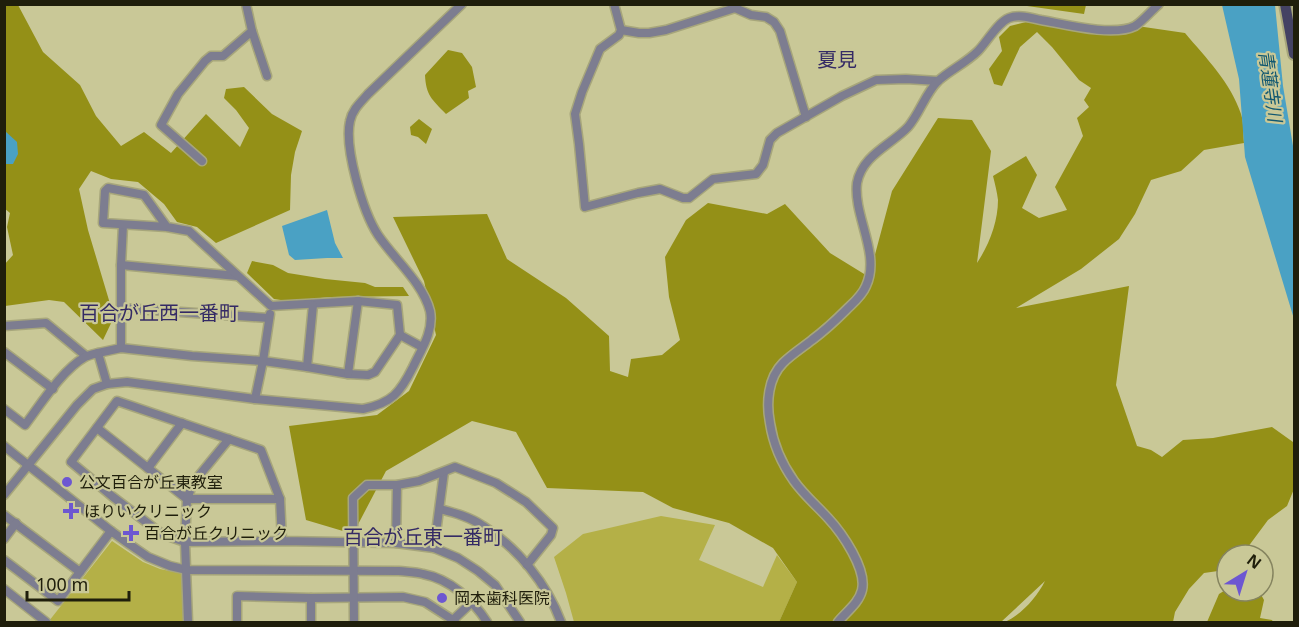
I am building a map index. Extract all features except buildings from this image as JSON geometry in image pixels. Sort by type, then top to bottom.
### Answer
[{"type":"main road","points":[[1285,4],[1294,54]]},
{"type":"street","points":[[246,4],[252,31],[267,76]]},
{"type":"street","points":[[4,495],[77,405],[93,389],[107,384],[127,382],[354,409],[379,406],[394,397],[406,381],[430,329],[430,312],[425,298],[378,235],[366,211],[351,158],[350,120],[355,109],[368,94],[462,4]]},
{"type":"street","points":[[614,4],[621,30],[619,35],[600,49],[574,114],[585,207],[660,189],[689,198],[713,179],[756,174],[763,165],[770,140],[777,133],[842,96],[876,80],[938,81]]},
{"type":"street","points":[[838,622],[856,602],[862,591],[863,581],[859,565],[829,519],[796,483],[785,467],[770,423],[768,398],[775,373],[782,363],[828,327],[860,297],[866,287],[871,269],[857,197],[859,175],[864,165],[908,127],[938,81],[971,58],[997,28],[1009,18],[1023,16],[1095,29],[1122,29],[1136,26],[1159,4]]},
{"type":"street","points":[[621,30],[639,33],[666,30],[735,6],[751,15],[766,17],[774,22],[780,31],[806,117]]},
{"type":"street","points":[[202,161],[160,125],[178,94],[205,61],[212,56],[223,56],[252,31]]},
{"type":"street","points":[[4,409],[25,425],[72,367],[86,356],[122,348],[369,375],[375,372],[400,335],[397,305],[358,301],[271,306],[189,231],[167,227],[103,223],[105,191],[108,188],[144,195],[167,227]]},
{"type":"street","points":[[122,348],[123,225]]},
{"type":"street","points":[[121,265],[238,276]]},
{"type":"street","points":[[348,374],[358,301]]},
{"type":"street","points":[[307,367],[314,304]]},
{"type":"street","points":[[255,399],[271,306]]},
{"type":"street","points":[[121,308],[269,318]]},
{"type":"street","points":[[4,326],[46,323],[86,356]]},
{"type":"street","points":[[400,335],[422,347]]},
{"type":"street","points":[[4,352],[53,389]]},
{"type":"street","points":[[98,353],[107,384]]},
{"type":"street","points":[[282,541],[280,499],[261,450],[117,401],[70,463],[162,534],[185,542],[396,543],[434,548],[458,558],[495,585],[520,622]]},
{"type":"street","points":[[148,468],[182,423]]},
{"type":"street","points":[[97,428],[187,499],[280,499]]},
{"type":"street","points":[[188,622],[185,542],[187,499],[193,483],[229,439]]},
{"type":"street","points":[[4,446],[53,482],[111,531],[148,556],[170,566],[187,570],[399,571],[426,574],[444,582],[472,602],[487,622]]},
{"type":"street","points":[[354,622],[353,498],[367,485],[397,485],[419,481],[455,467],[496,483],[526,502],[553,528],[551,535],[527,565]]},
{"type":"street","points":[[434,548],[444,472]]},
{"type":"street","points":[[396,543],[397,485]]},
{"type":"street","points":[[440,509],[483,525],[506,543],[541,582],[561,622]]},
{"type":"street","points":[[4,515],[80,572]]},
{"type":"street","points":[[4,539],[16,524]]},
{"type":"street","points":[[4,560],[58,601],[111,531]]},
{"type":"street","points":[[4,590],[46,622]]},
{"type":"street","points":[[237,622],[237,596],[403,597],[424,602],[454,621],[472,602]]},
{"type":"street","points":[[311,598],[311,622]]},
{"type":"shaded area","points":[[1086,4],[1084,14],[1020,5]]},
{"type":"shaded area","points":[[5,5],[18,5],[43,52],[80,85],[96,116],[121,146],[144,132],[171,153],[206,114],[240,147],[249,128],[224,98],[226,89],[244,87],[272,114],[302,131],[291,175],[290,210],[216,243],[197,227],[177,222],[164,204],[138,182],[111,179],[91,171],[79,189],[88,230],[114,317],[103,340],[64,302],[49,300],[5,306],[4,265],[13,255],[7,227],[10,213],[4,208]]},
{"type":"shaded area","points":[[1026,22],[1095,29],[1144,27],[1185,33],[1224,81],[1242,117],[1244,143],[1204,150],[1181,171],[1151,180],[1135,214],[1119,239],[1081,269],[1016,308],[1129,286],[1116,385],[1137,446],[1151,450],[1162,457],[1183,440],[1213,438],[1272,427],[1293,442],[1294,489],[1287,506],[1268,520],[1251,543],[1215,543],[1215,571],[1204,573],[1189,589],[1175,612],[1173,622],[1005,622],[1028,605],[1045,581],[1001,622],[779,622],[797,582],[773,548],[729,523],[673,508],[643,492],[547,488],[516,432],[472,421],[386,471],[353,534],[306,520],[289,426],[377,415],[409,391],[436,335],[424,281],[393,217],[487,214],[507,259],[566,298],[609,336],[610,371],[628,377],[631,359],[662,355],[680,340],[669,297],[665,257],[686,220],[708,203],[767,214],[785,204],[830,253],[869,277],[892,191],[938,118],[972,120],[991,151],[977,263],[995,225],[998,200],[993,176],[1026,156],[1037,175],[1022,208],[1039,218],[1067,210],[1055,187],[1083,136],[1077,118],[1089,107],[1084,100],[1091,88],[1079,80],[1037,32],[1020,47],[1002,86],[994,84],[989,69],[1002,51],[999,37],[1010,26]]},
{"type":"shaded area","points":[[448,50],[462,53],[472,67],[476,87],[468,91],[469,98],[446,114],[428,93],[425,75]]},
{"type":"shaded area","points":[[419,119],[432,129],[426,144],[418,137],[411,135],[410,127]]},
{"type":"shaded area","points":[[252,261],[273,265],[288,273],[365,283],[375,287],[403,287],[409,296],[331,297],[288,301],[274,299],[247,273]]},
{"type":"shaded area","points":[[661,516],[715,525],[699,560],[763,587],[777,555],[797,582],[779,622],[574,622],[554,557],[583,534]]},
{"type":"shaded area","points":[[112,541],[143,562],[160,569],[184,574],[184,622],[49,621]]},
{"type":"shaded area","points":[[1215,603],[1263,603],[1260,618],[1273,622],[1207,622]]},
{"type":"water","name":"青蓮寺川","points":[[1222,5],[1275,5],[1283,86],[1294,152],[1294,319],[1245,157],[1239,79]]},
{"type":"water","points":[[5,131],[17,142],[18,154],[13,164],[5,164]]},
{"type":"water","points":[[327,210],[335,243],[343,258],[295,260],[289,255],[282,226]]},
{"type":"place","name":"公文百合が丘東教室","points":[[67,482]]},
{"type":"place","name":"ほりいクリニック","points":[[71,511]]},
{"type":"place","name":"百合が丘クリニック","points":[[131,533]]},
{"type":"place","name":"岡本歯科医院","points":[[442,598]]},
{"type":"district","name":"夏見","points":[[837,60]]},
{"type":"district","name":"百合が丘西一番町","points":[[159,313]]},
{"type":"district","name":"百合が丘東一番町","points":[[423,537]]}]
